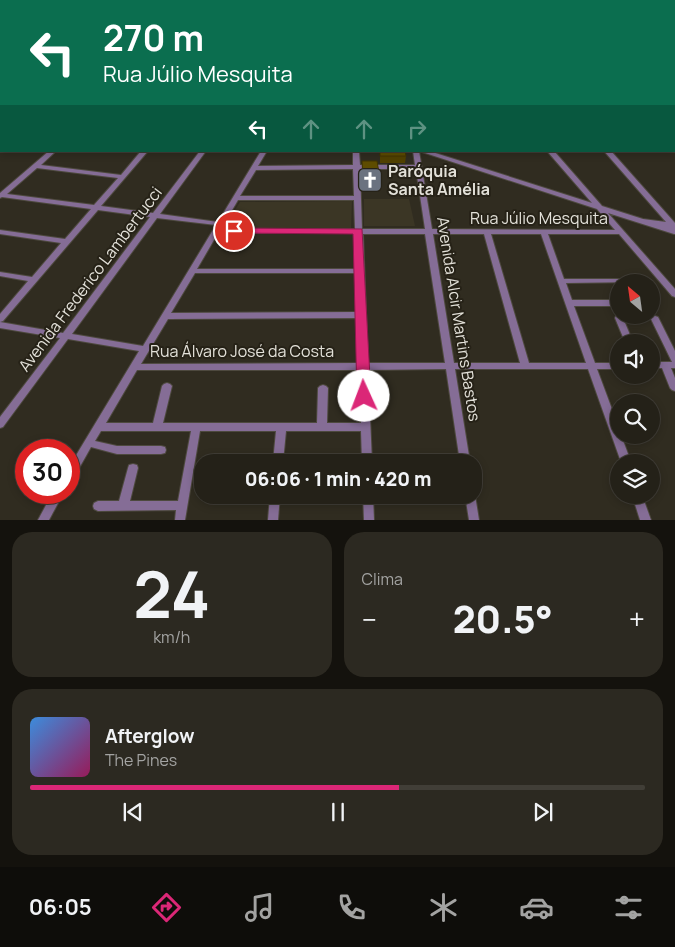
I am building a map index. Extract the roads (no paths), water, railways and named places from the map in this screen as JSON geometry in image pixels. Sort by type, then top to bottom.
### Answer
[{"type":"main road","points":[[96,0],[116,0]]},
{"type":"main road","points":[[242,0],[268,0]]},
{"type":"street","points":[[0,195],[52,152]]},
{"type":"street","points":[[0,319],[144,152]]},
{"type":"street","name":"Avenida Frederico Lambertucci","points":[[0,424],[202,152]]},
{"type":"street","points":[[80,458],[263,152]]},
{"type":"street","points":[[356,152],[367,454]]},
{"type":"street","name":"Avenida Alcir Martins Bastos","points":[[416,152],[464,454]]},
{"type":"street","points":[[425,152],[598,206],[633,220],[674,229]]},
{"type":"street","points":[[551,152],[675,294]]},
{"type":"street","points":[[608,152],[674,229]]},
{"type":"street","points":[[35,166],[123,177]]},
{"type":"street","points":[[254,168],[418,167]]},
{"type":"street","name":"Rua Júlio Mesquita","points":[[0,195],[155,215],[219,227],[428,232],[620,232]]},
{"type":"street","points":[[236,198],[357,198]]},
{"type":"street","points":[[0,232],[67,242]]},
{"type":"street","points":[[488,232],[525,366]]},
{"type":"street","points":[[544,232],[623,454]]},
{"type":"street","points":[[192,271],[360,270]]},
{"type":"street","points":[[0,274],[34,280]]},
{"type":"street","points":[[562,281],[610,281]]},
{"type":"street","points":[[569,303],[610,303]]},
{"type":"street","points":[[166,316],[361,315]]},
{"type":"street","points":[[657,324],[675,360]]},
{"type":"street","points":[[0,326],[145,350]]},
{"type":"street","points":[[660,366],[675,365]]},
{"type":"street","name":"Rua Álvaro José da Costa","points":[[135,367],[610,366]]},
{"type":"street","points":[[665,366],[675,388]]},
{"type":"street","points":[[157,427],[167,386]]},
{"type":"street","points":[[322,427],[323,388]]},
{"type":"street","points":[[98,427],[365,427]]},
{"type":"street","points":[[180,520],[196,427]]},
{"type":"street","points":[[279,454],[281,427]]},
{"type":"street","points":[[89,443],[117,450],[161,450]]},
{"type":"street","points":[[123,506],[133,468]]},
{"type":"street","points":[[43,520],[52,504]]},
{"type":"street","points":[[273,520],[274,504]]},
{"type":"street","points":[[368,504],[369,520]]},
{"type":"street","points":[[471,504],[474,520]]},
{"type":"street","points":[[641,504],[646,520]]},
{"type":"street","points":[[98,506],[182,505]]},
{"type":"place","name":"Paróquia Santa Amélia","points":[[370,180]]}]
